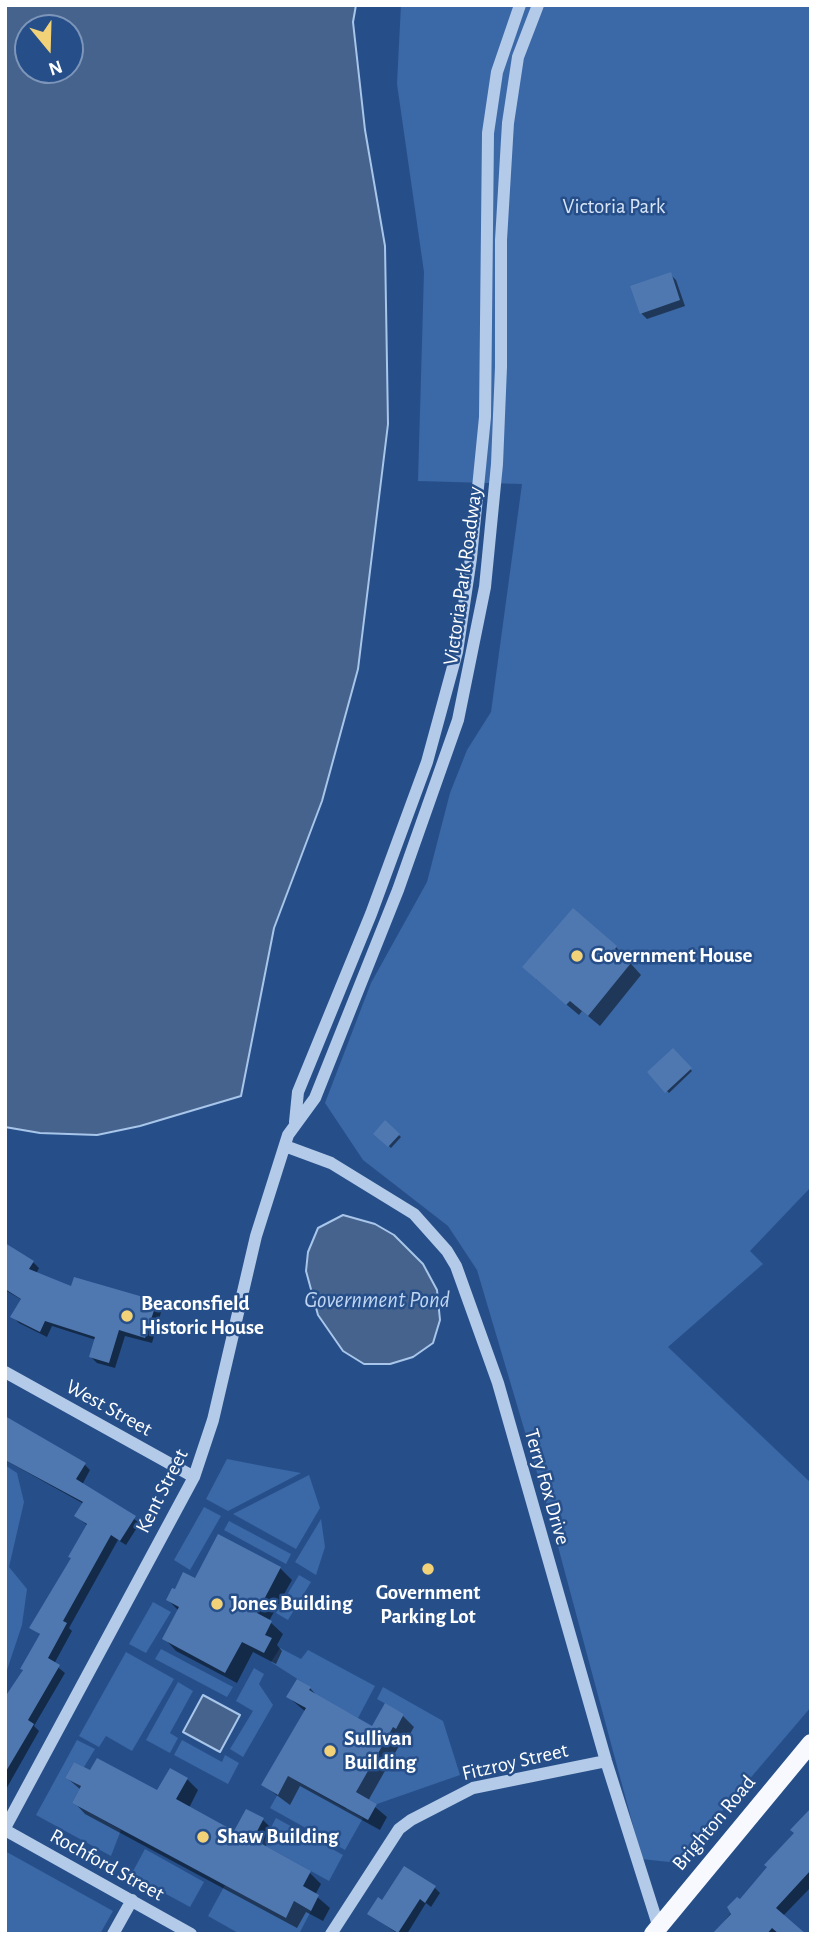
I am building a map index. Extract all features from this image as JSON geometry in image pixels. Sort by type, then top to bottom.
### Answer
[{"type":"main road","name":"Brighton Road","points":[[656,1930],[811,1743]]},
{"type":"street","name":"Victoria Park Roadway","points":[[285,1146],[295,1122],[298,1092],[371,915],[427,762],[457,652],[471,558],[485,417],[488,133],[497,72],[520,5]]},
{"type":"street","name":"Victoria Park Roadway","points":[[295,1122],[315,1098],[398,890],[445,760],[469,673],[485,587],[498,451],[501,240],[508,123],[517,57],[538,5]]},
{"type":"street","name":"Kent Street","points":[[5,1829],[194,1478],[213,1420],[256,1236],[285,1146]]},
{"type":"street","name":"Terry Fox Drive","points":[[285,1146],[331,1163],[414,1214],[447,1251],[456,1266],[498,1383],[656,1930]]},
{"type":"street","name":"West Street","points":[[5,1372],[194,1478]]},
{"type":"street","name":"Fitzroy Street","points":[[331,1934],[399,1829],[411,1820],[473,1788],[606,1761]]},
{"type":"street","name":"Rochford Street","points":[[5,1829],[191,1934]]},
{"type":"street","points":[[113,1934],[132,1900]]},
{"type":"green space","name":"Victoria Park","points":[[401,5],[811,5],[811,1187],[750,1251],[763,1264],[668,1347],[811,1483],[811,1707],[678,1863],[642,1859],[549,1513],[477,1270],[448,1226],[363,1160],[325,1103],[371,983],[427,882],[450,793],[467,750],[491,712],[522,484],[418,481],[424,272],[397,84]]},
{"type":"green space","points":[[227,1459],[301,1473],[228,1511],[206,1499]]},
{"type":"green space","points":[[5,1465],[17,1473],[24,1502],[9,1567],[27,1589],[22,1625],[5,1676]]},
{"type":"green space","points":[[309,1475],[320,1508],[296,1549],[233,1514]]},
{"type":"green space","points":[[204,1507],[221,1516],[190,1570],[174,1560]]},
{"type":"green space","points":[[321,1519],[325,1547],[316,1575],[295,1562]]},
{"type":"green space","points":[[229,1521],[291,1554],[286,1564],[224,1530]]},
{"type":"green space","points":[[299,1575],[311,1582],[288,1620],[276,1613]]},
{"type":"green space","points":[[153,1602],[171,1612],[146,1653],[129,1644]]},
{"type":"green space","points":[[280,1648],[301,1659],[308,1650],[375,1686],[358,1718],[308,1692],[310,1687],[271,1662]]},
{"type":"green space","points":[[161,1649],[233,1687],[227,1697],[155,1659]]},
{"type":"green space","points":[[126,1652],[174,1679],[132,1751],[106,1736],[99,1747],[79,1736]]},
{"type":"green space","points":[[254,1668],[264,1674],[259,1684],[273,1705],[243,1757],[230,1749],[253,1711],[236,1701]]},
{"type":"green space","points":[[178,1682],[193,1691],[170,1733],[178,1738],[170,1753],[146,1740]]},
{"type":"green space","points":[[383,1687],[443,1721],[460,1775],[377,1804],[356,1792],[387,1724],[396,1729],[404,1714],[377,1699]]},
{"type":"green space","points":[[77,1740],[95,1749],[84,1767],[74,1762],[65,1778],[81,1786],[72,1803],[121,1830],[111,1856],[36,1815]]},
{"type":"green space","points":[[182,1740],[222,1762],[225,1755],[239,1763],[228,1784],[174,1755]]},
{"type":"green space","points":[[288,1776],[346,1809],[350,1803],[356,1806],[353,1812],[363,1818],[345,1850],[270,1808]]},
{"type":"green space","points":[[276,1818],[343,1855],[329,1881],[262,1844]]},
{"type":"green space","points":[[145,1849],[204,1882],[190,1907],[131,1875]]},
{"type":"green space","points":[[5,1851],[113,1911],[100,1934],[5,1934]]},
{"type":"green space","points":[[225,1885],[286,1917],[294,1901],[311,1911],[299,1934],[240,1934],[208,1916]]},
{"type":"water","points":[[5,5],[356,5],[353,22],[365,130],[385,246],[388,424],[358,669],[322,801],[274,928],[241,1096],[140,1126],[97,1135],[40,1133],[5,1127]]},
{"type":"water","name":"Government Pond","points":[[343,1215],[375,1224],[394,1235],[423,1264],[437,1290],[440,1320],[433,1343],[413,1357],[390,1364],[364,1364],[343,1351],[318,1315],[306,1271],[308,1252],[318,1228]]},
{"type":"water","points":[[203,1695],[240,1715],[220,1752],[183,1732]]},
{"type":"building","points":[[671,272],[680,300],[640,314],[630,286]]},
{"type":"building","name":"Government House","points":[[573,908],[617,946],[615,949],[631,963],[588,1016],[570,1001],[566,1005],[522,967]]},
{"type":"building","points":[[673,1048],[692,1068],[665,1093],[647,1072]]},
{"type":"building","points":[[385,1120],[400,1134],[388,1147],[373,1134]]},
{"type":"building","points":[[5,1243],[34,1261],[29,1269],[71,1286],[74,1277],[157,1301],[145,1338],[119,1330],[109,1363],[89,1357],[95,1337],[45,1321],[40,1332],[10,1317],[21,1299],[5,1289]]},
{"type":"building","points":[[5,1416],[86,1463],[76,1479],[136,1516],[120,1541],[111,1535],[63,1621],[67,1623],[48,1658],[60,1665],[28,1720],[34,1724],[5,1773],[5,1697],[23,1670],[20,1669],[40,1634],[29,1628],[71,1558],[68,1557],[87,1524],[74,1516],[83,1502],[5,1460]]},
{"type":"building","name":"Jones Building","points":[[218,1534],[281,1567],[257,1613],[272,1621],[265,1635],[272,1638],[264,1653],[242,1642],[225,1673],[162,1639],[179,1607],[166,1600],[172,1588],[175,1589],[183,1572],[195,1578]]},
{"type":"building","name":"Sullivan Building","points":[[297,1679],[311,1687],[309,1690],[372,1726],[385,1703],[404,1714],[396,1729],[393,1727],[356,1792],[377,1804],[368,1820],[288,1776],[278,1795],[261,1785],[306,1708],[286,1697]]},
{"type":"building","name":"Shaw Building","points":[[97,1758],[157,1790],[170,1768],[188,1778],[176,1799],[234,1831],[246,1809],[264,1818],[253,1839],[311,1871],[303,1886],[319,1895],[311,1911],[294,1901],[286,1918],[72,1803],[81,1786],[65,1778],[74,1762],[90,1770]]},
{"type":"building","points":[[811,1808],[811,1870],[776,1908],[806,1934],[779,1934],[772,1928],[767,1934],[712,1934],[731,1914],[727,1907],[737,1897],[740,1899],[767,1867],[764,1865],[794,1833],[790,1830]]},
{"type":"building","points":[[404,1866],[436,1886],[425,1903],[420,1899],[398,1933],[367,1914],[378,1897],[382,1900]]},
{"type":"place","name":"Government House","points":[[577,956]]},
{"type":"place","name":"Beaconsfield Historic House","points":[[127,1316]]},
{"type":"place","name":"Government Parking Lot","points":[[428,1569]]},
{"type":"place","name":"Jones Building","points":[[217,1604]]},
{"type":"place","name":"Sullivan Building","points":[[330,1751]]},
{"type":"place","name":"Shaw Building","points":[[203,1837]]}]
